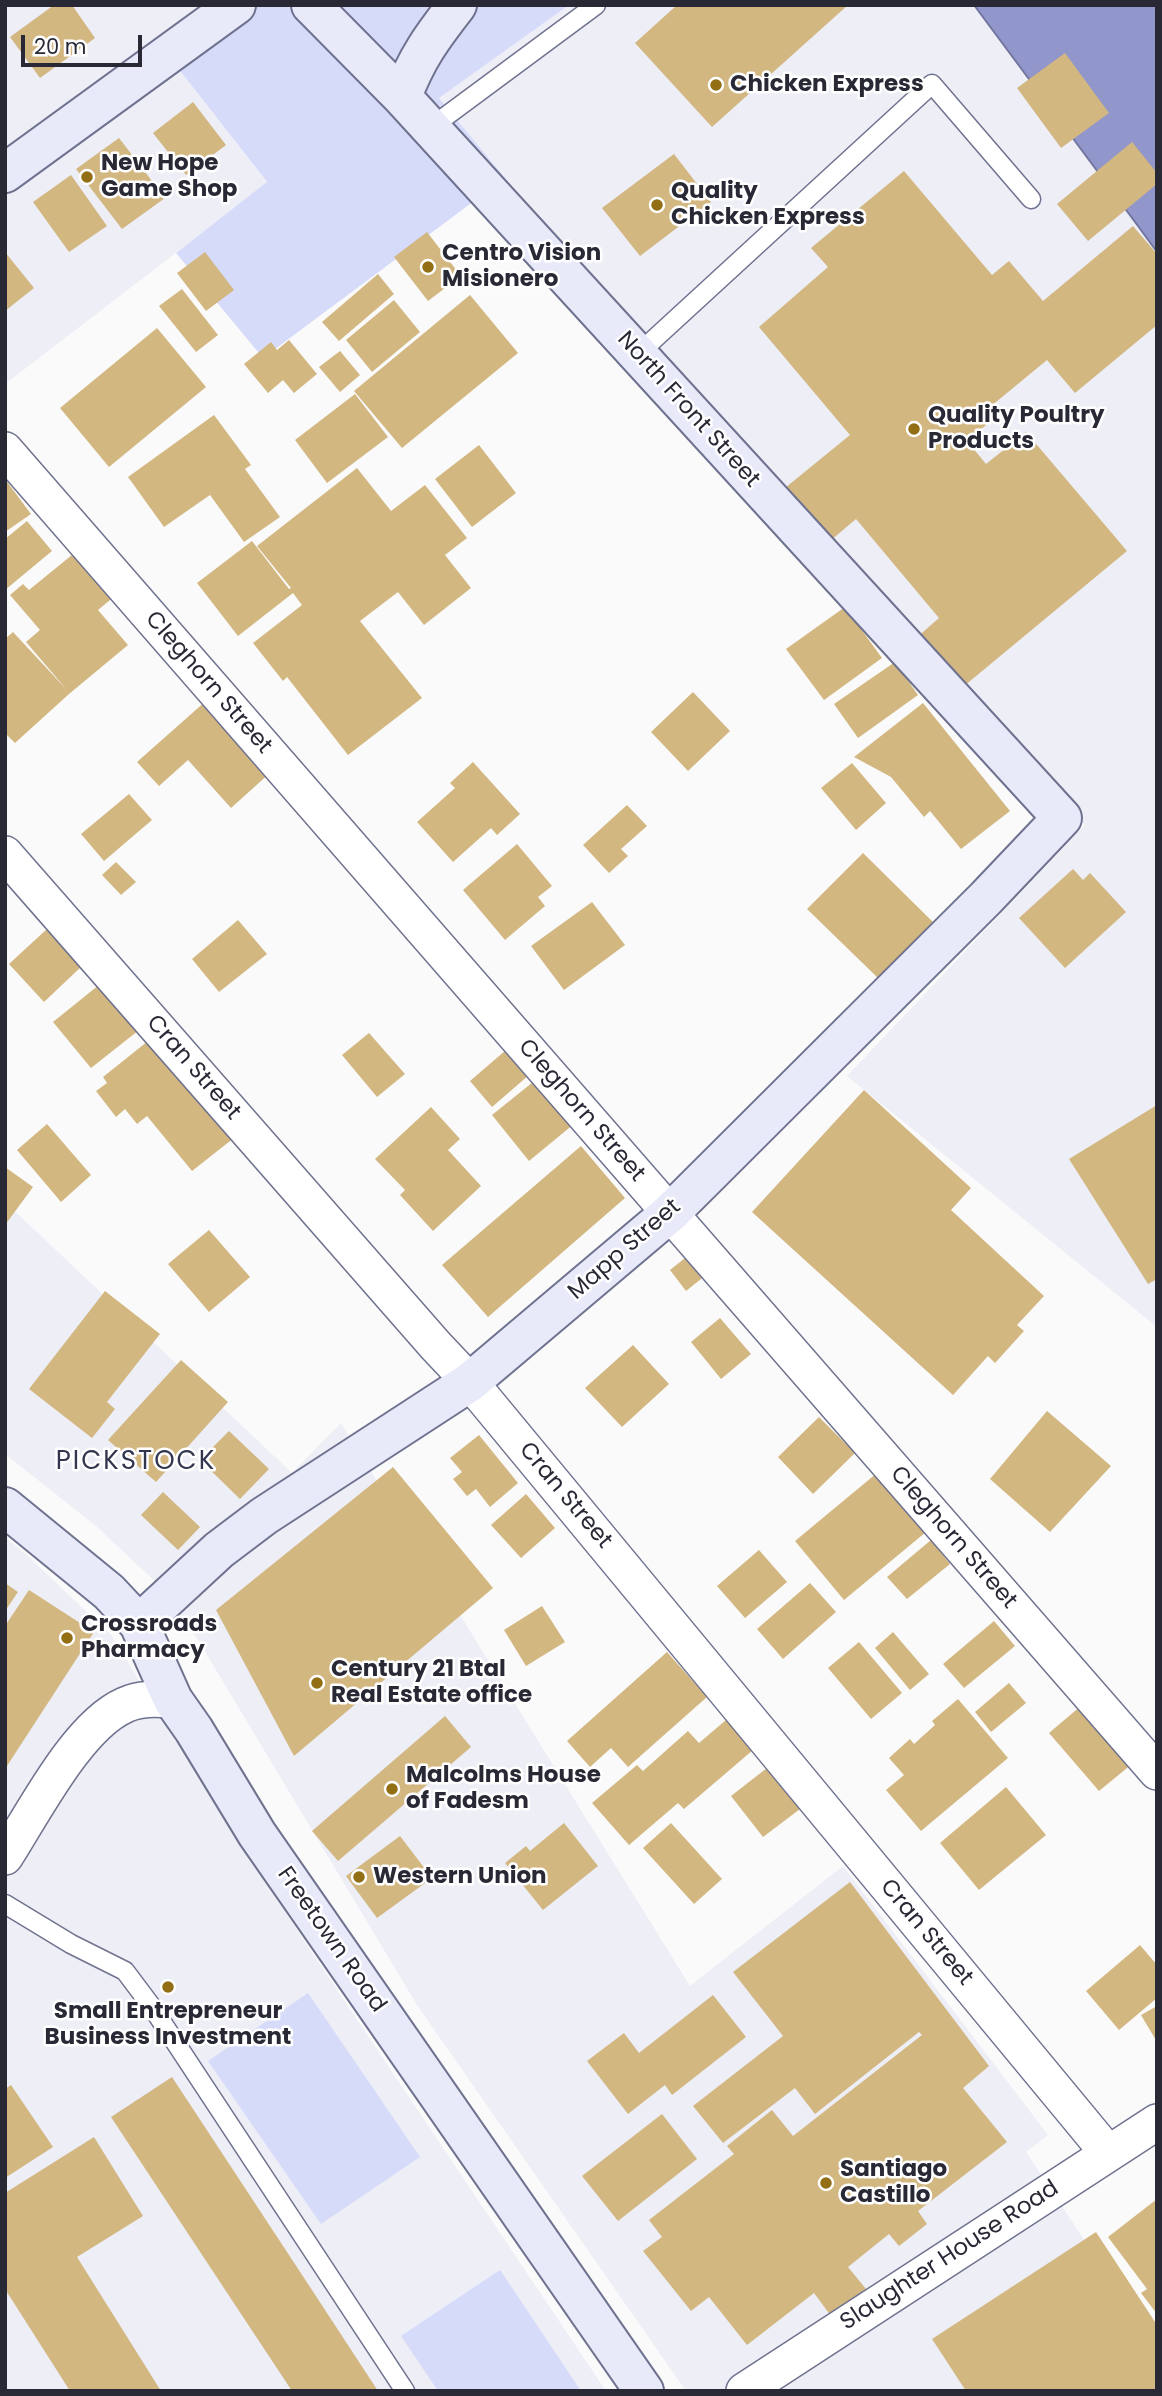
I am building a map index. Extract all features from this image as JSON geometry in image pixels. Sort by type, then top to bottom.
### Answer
[{"type":"street","points":[[5,173],[236,5]]},
{"type":"street","name":"North Front Street","points":[[312,5],[402,97],[1062,818]]},
{"type":"street","points":[[402,97],[411,71],[425,46],[457,5]]},
{"type":"street","name":"Cleghorn Street","points":[[5,450],[1157,1772]]},
{"type":"street","name":"Mapp Street","points":[[139,1624],[219,1550],[264,1516],[470,1382],[670,1213],[986,898],[1062,818]]},
{"type":"street","name":"Cran Street","points":[[5,854],[470,1382],[1108,2153]]},
{"type":"street","name":"Freetown Road","points":[[5,1507],[109,1592],[139,1624],[173,1700],[257,1834],[644,2391]]},
{"type":"street","points":[[5,1857],[70,1755],[107,1716],[125,1705],[145,1699],[173,1700]]},
{"type":"street","name":"Slaughter House Road","points":[[744,2391],[1157,2122]]},
{"type":"lane","points":[[430,128],[596,5]]},
{"type":"lane","points":[[652,341],[932,84],[1031,199]]},
{"type":"lane","points":[[5,1904],[71,1944],[125,1971],[152,2007],[405,2391]]},
{"type":"shaded area","points":[[5,5],[215,5],[163,49],[267,183],[5,384]]},
{"type":"shaded area","points":[[215,5],[569,5],[439,98],[505,178],[263,358],[176,253],[267,182],[163,49]]},
{"type":"shaded area","name":"Quality Poultry Products","points":[[569,5],[974,5],[1157,252],[1157,1327],[847,1076],[1085,825],[782,496],[672,366],[505,178],[439,98]]},
{"type":"shaded area","points":[[5,1202],[292,1473],[341,1423],[690,1986],[843,1866],[1048,2135],[1026,2152],[1157,2350],[1157,2391],[686,2391],[417,2005],[198,1640],[162,1588],[96,1526],[5,1454]]},
{"type":"shaded area","points":[[5,1537],[111,1635],[246,1854],[606,2391],[5,2391]]},
{"type":"shaded area","points":[[308,1993],[420,2157],[321,2224],[208,2061]]},
{"type":"shaded area","points":[[500,2270],[581,2391],[438,2391],[401,2336]]},
{"type":"water","points":[[974,5],[1157,5],[1157,252],[1138,226]]},
{"type":"building","points":[[54,5],[72,5],[95,38],[40,78],[10,37]]},
{"type":"building","name":"Chicken Express","points":[[677,5],[848,5],[712,127],[635,43]]},
{"type":"building","points":[[1065,53],[1109,113],[1061,148],[1017,88]]},
{"type":"building","points":[[193,102],[226,145],[186,175],[153,133]]},
{"type":"building","points":[[119,138],[165,198],[122,229],[76,169]]},
{"type":"building","points":[[1132,142],[1157,173],[1157,184],[1088,241],[1057,204]]},
{"type":"building","name":"Quality Chicken Express","points":[[674,154],[711,202],[640,256],[602,208]]},
{"type":"building","name":"Quality Poultry Products","points":[[904,171],[992,275],[1009,261],[1043,301],[1133,226],[1157,254],[1157,325],[1075,393],[1047,360],[979,416],[986,425],[967,441],[986,464],[1026,432],[1127,551],[958,691],[915,639],[939,618],[856,519],[830,541],[785,488],[850,435],[759,327],[828,267],[811,248]]},
{"type":"building","points":[[71,175],[107,226],[69,252],[33,202]]},
{"type":"building","name":"Centro Vision Misionero","points":[[427,232],[461,276],[428,301],[394,257]]},
{"type":"building","points":[[5,252],[34,288],[5,311]]},
{"type":"building","points":[[205,252],[234,290],[206,311],[177,273]]},
{"type":"building","points":[[378,274],[394,294],[339,341],[322,322]]},
{"type":"building","points":[[182,289],[218,335],[196,352],[159,306]]},
{"type":"building","points":[[470,295],[518,353],[402,448],[354,391]]},
{"type":"building","points":[[394,300],[420,332],[372,372],[346,340]]},
{"type":"building","points":[[157,328],[206,387],[109,467],[60,408]]},
{"type":"building","points":[[289,340],[317,374],[294,393],[283,380],[268,393],[244,364],[271,342],[277,350]]},
{"type":"building","points":[[340,351],[360,375],[340,392],[319,367]]},
{"type":"building","points":[[355,394],[388,437],[327,483],[295,440]]},
{"type":"building","points":[[214,415],[251,465],[245,469],[280,517],[244,542],[210,495],[164,527],[128,477]]},
{"type":"building","points":[[479,445],[516,493],[472,527],[435,479]]},
{"type":"building","points":[[357,468],[391,511],[425,485],[467,538],[445,555],[471,588],[424,625],[398,592],[360,621],[422,698],[348,755],[287,677],[283,681],[253,643],[302,605],[293,593],[238,636],[197,583],[252,541],[289,589],[291,588],[257,546]]},
{"type":"building","points":[[5,479],[31,514],[5,532]]},
{"type":"building","points":[[27,521],[52,551],[5,590],[5,539]]},
{"type":"building","points":[[78,550],[116,595],[98,610],[128,645],[15,743],[5,733],[5,639],[13,632],[67,690],[26,642],[40,630],[10,595],[23,584],[29,590]]},
{"type":"building","points":[[845,607],[882,658],[824,700],[786,649]]},
{"type":"building","points":[[895,662],[918,695],[858,738],[834,704]]},
{"type":"building","points":[[693,692],[730,731],[688,771],[651,732]]},
{"type":"building","points":[[207,700],[271,772],[231,808],[188,760],[159,786],[137,762]]},
{"type":"building","points":[[923,703],[1010,811],[961,849],[930,811],[924,817],[891,777],[854,757]]},
{"type":"building","points":[[473,762],[520,814],[497,835],[491,828],[453,862],[417,822],[455,788],[450,783]]},
{"type":"building","points":[[852,763],[886,803],[856,830],[821,788]]},
{"type":"building","points":[[129,794],[152,820],[104,861],[81,834]]},
{"type":"building","points":[[627,805],[647,826],[621,849],[628,856],[609,873],[583,845]]},
{"type":"building","points":[[517,844],[552,886],[538,897],[545,906],[505,940],[463,890]]},
{"type":"building","points":[[863,853],[934,923],[879,979],[807,909]]},
{"type":"building","points":[[116,862],[136,882],[121,895],[102,875]]},
{"type":"building","points":[[1073,869],[1083,880],[1090,873],[1126,912],[1065,968],[1019,918]]},
{"type":"building","points":[[592,902],[625,945],[564,990],[531,946]]},
{"type":"building","points":[[238,920],[267,954],[219,992],[192,959]]},
{"type":"building","points":[[47,929],[82,966],[44,1002],[9,964]]},
{"type":"building","points":[[110,976],[148,1023],[91,1068],[53,1022]]},
{"type":"building","points":[[158,1033],[239,1134],[192,1171],[147,1116],[137,1124],[125,1109],[116,1117],[96,1091],[107,1083],[103,1077]]},
{"type":"building","points":[[369,1033],[405,1074],[377,1097],[342,1055]]},
{"type":"building","points":[[513,1044],[536,1069],[492,1107],[470,1081]]},
{"type":"building","points":[[543,1074],[580,1119],[529,1161],[492,1115]]},
{"type":"building","points":[[864,1090],[971,1188],[951,1210],[1044,1296],[1017,1325],[1024,1331],[995,1363],[988,1356],[953,1395],[752,1212]]},
{"type":"building","points":[[1157,1105],[1157,1279],[1148,1284],[1069,1159]]},
{"type":"building","points":[[431,1107],[460,1139],[448,1150],[481,1186],[433,1231],[400,1195],[405,1190],[375,1159]]},
{"type":"building","points":[[47,1124],[91,1175],[61,1202],[17,1150]]},
{"type":"building","points":[[581,1146],[625,1198],[488,1317],[442,1265]]},
{"type":"building","points":[[5,1167],[33,1187],[5,1225]]},
{"type":"building","points":[[209,1230],[250,1277],[209,1312],[168,1264]]},
{"type":"building","points":[[690,1254],[706,1275],[686,1291],[670,1270]]},
{"type":"building","points":[[105,1291],[160,1334],[107,1402],[115,1409],[92,1438],[29,1389]]},
{"type":"building","points":[[720,1318],[751,1354],[721,1379],[691,1342]]},
{"type":"building","points":[[633,1345],[669,1384],[622,1427],[585,1388]]},
{"type":"building","points":[[181,1360],[228,1402],[156,1482],[108,1440]]},
{"type":"building","points":[[1047,1411],[1111,1466],[1050,1532],[990,1479]]},
{"type":"building","points":[[819,1417],[855,1453],[813,1494],[778,1457]]},
{"type":"building","points":[[229,1431],[269,1469],[240,1499],[200,1460]]},
{"type":"building","points":[[479,1435],[518,1483],[490,1507],[476,1489],[467,1496],[453,1479],[462,1472],[450,1458]]},
{"type":"building","name":"Century 21 Btal Real Estate office","points":[[393,1467],[493,1588],[294,1756],[216,1610]]},
{"type":"building","points":[[883,1468],[932,1527],[844,1600],[795,1541]]},
{"type":"building","points":[[163,1492],[200,1527],[178,1550],[141,1515]]},
{"type":"building","points":[[526,1494],[555,1528],[521,1558],[491,1525]]},
{"type":"building","points":[[931,1540],[950,1564],[907,1599],[887,1577]]},
{"type":"building","points":[[759,1550],[787,1582],[745,1618],[717,1586]]},
{"type":"building","points":[[5,1583],[18,1592],[5,1611]]},
{"type":"building","points":[[810,1583],[836,1612],[783,1659],[757,1629]]},
{"type":"building","points":[[29,1590],[94,1632],[5,1769],[5,1626]]},
{"type":"building","points":[[542,1606],[565,1642],[526,1666],[504,1630]]},
{"type":"building","points":[[994,1621],[1015,1646],[964,1688],[943,1664]]},
{"type":"building","points":[[893,1632],[929,1674],[910,1690],[875,1648]]},
{"type":"building","points":[[859,1642],[902,1693],[871,1719],[828,1668]]},
{"type":"building","points":[[667,1652],[707,1697],[628,1767],[611,1748],[590,1767],[567,1741]]},
{"type":"building","points":[[1009,1683],[1026,1703],[991,1732],[975,1712]]},
{"type":"building","points":[[958,1699],[1008,1758],[921,1831],[886,1790],[904,1775],[889,1758],[910,1739],[914,1744],[935,1725],[932,1721]]},
{"type":"building","points":[[1082,1705],[1132,1764],[1099,1791],[1049,1733]]},
{"type":"building","points":[[733,1714],[760,1744],[684,1809],[678,1803],[629,1845],[592,1803],[637,1765],[643,1771],[688,1731],[699,1743]]},
{"type":"building","name":"Malcolms House of Fadesm","points":[[445,1716],[471,1747],[338,1861],[312,1831]]},
{"type":"building","points":[[772,1764],[804,1806],[763,1837],[731,1796]]},
{"type":"building","points":[[1006,1787],[1046,1835],[979,1890],[940,1843]]},
{"type":"building","points":[[564,1823],[598,1866],[543,1910],[505,1863],[526,1846],[530,1851]]},
{"type":"building","points":[[671,1823],[722,1879],[694,1904],[643,1848]]},
{"type":"building","points":[[400,1836],[432,1878],[377,1918],[346,1876]]},
{"type":"building","name":"Santiago Castillo","points":[[850,1882],[989,2066],[963,2088],[1007,2142],[918,2211],[927,2224],[899,2246],[889,2234],[848,2267],[866,2289],[831,2316],[814,2293],[747,2345],[709,2297],[691,2311],[643,2251],[662,2237],[649,2220],[734,2154],[727,2146],[772,2110],[793,2136],[922,2035],[919,2032],[815,2114],[795,2088],[723,2143],[693,2106],[783,2036],[733,1972]]},
{"type":"building","points":[[1140,1945],[1157,1965],[1157,1998],[1119,2030],[1086,1991]]},
{"type":"building","points":[[713,1995],[746,2037],[672,2095],[665,2085],[628,2114],[587,2061],[624,2033],[639,2053]]},
{"type":"building","points":[[1157,2006],[1157,2042],[1141,2015]]},
{"type":"building","points":[[172,2077],[378,2391],[292,2391],[111,2117]]},
{"type":"building","points":[[11,2085],[53,2147],[5,2178],[5,2089]]},
{"type":"building","points":[[662,2114],[697,2159],[618,2221],[582,2176]]},
{"type":"building","points":[[94,2137],[143,2216],[77,2257],[161,2391],[70,2391],[5,2289],[5,2193]]},
{"type":"building","points":[[1157,2199],[1157,2314],[1141,2293],[1147,2289],[1108,2237]]},
{"type":"building","points":[[1096,2232],[1157,2325],[1157,2391],[966,2391],[932,2339]]},
{"type":"place","name":"Chicken Express","points":[[716,85]]},
{"type":"place","name":"New Hope Game Shop","points":[[87,177]]},
{"type":"place","name":"Quality Chicken Express","points":[[657,205]]},
{"type":"place","name":"Centro Vision Misionero","points":[[428,267]]},
{"type":"place","name":"Quality Poultry Products","points":[[914,429]]},
{"type":"place","name":"Crossroads Pharmacy","points":[[67,1638]]},
{"type":"place","name":"Century 21 Btal Real Estate office","points":[[317,1683]]},
{"type":"place","name":"Malcolms House of Fadesm","points":[[392,1789]]},
{"type":"place","name":"Western Union","points":[[359,1877]]},
{"type":"place","name":"Small Entrepreneur Business Investment","points":[[168,1987]]},
{"type":"place","name":"Santiago Castillo","points":[[826,2183]]},
{"type":"district","name":"PICKSTOCK","points":[[136,1462]]}]
